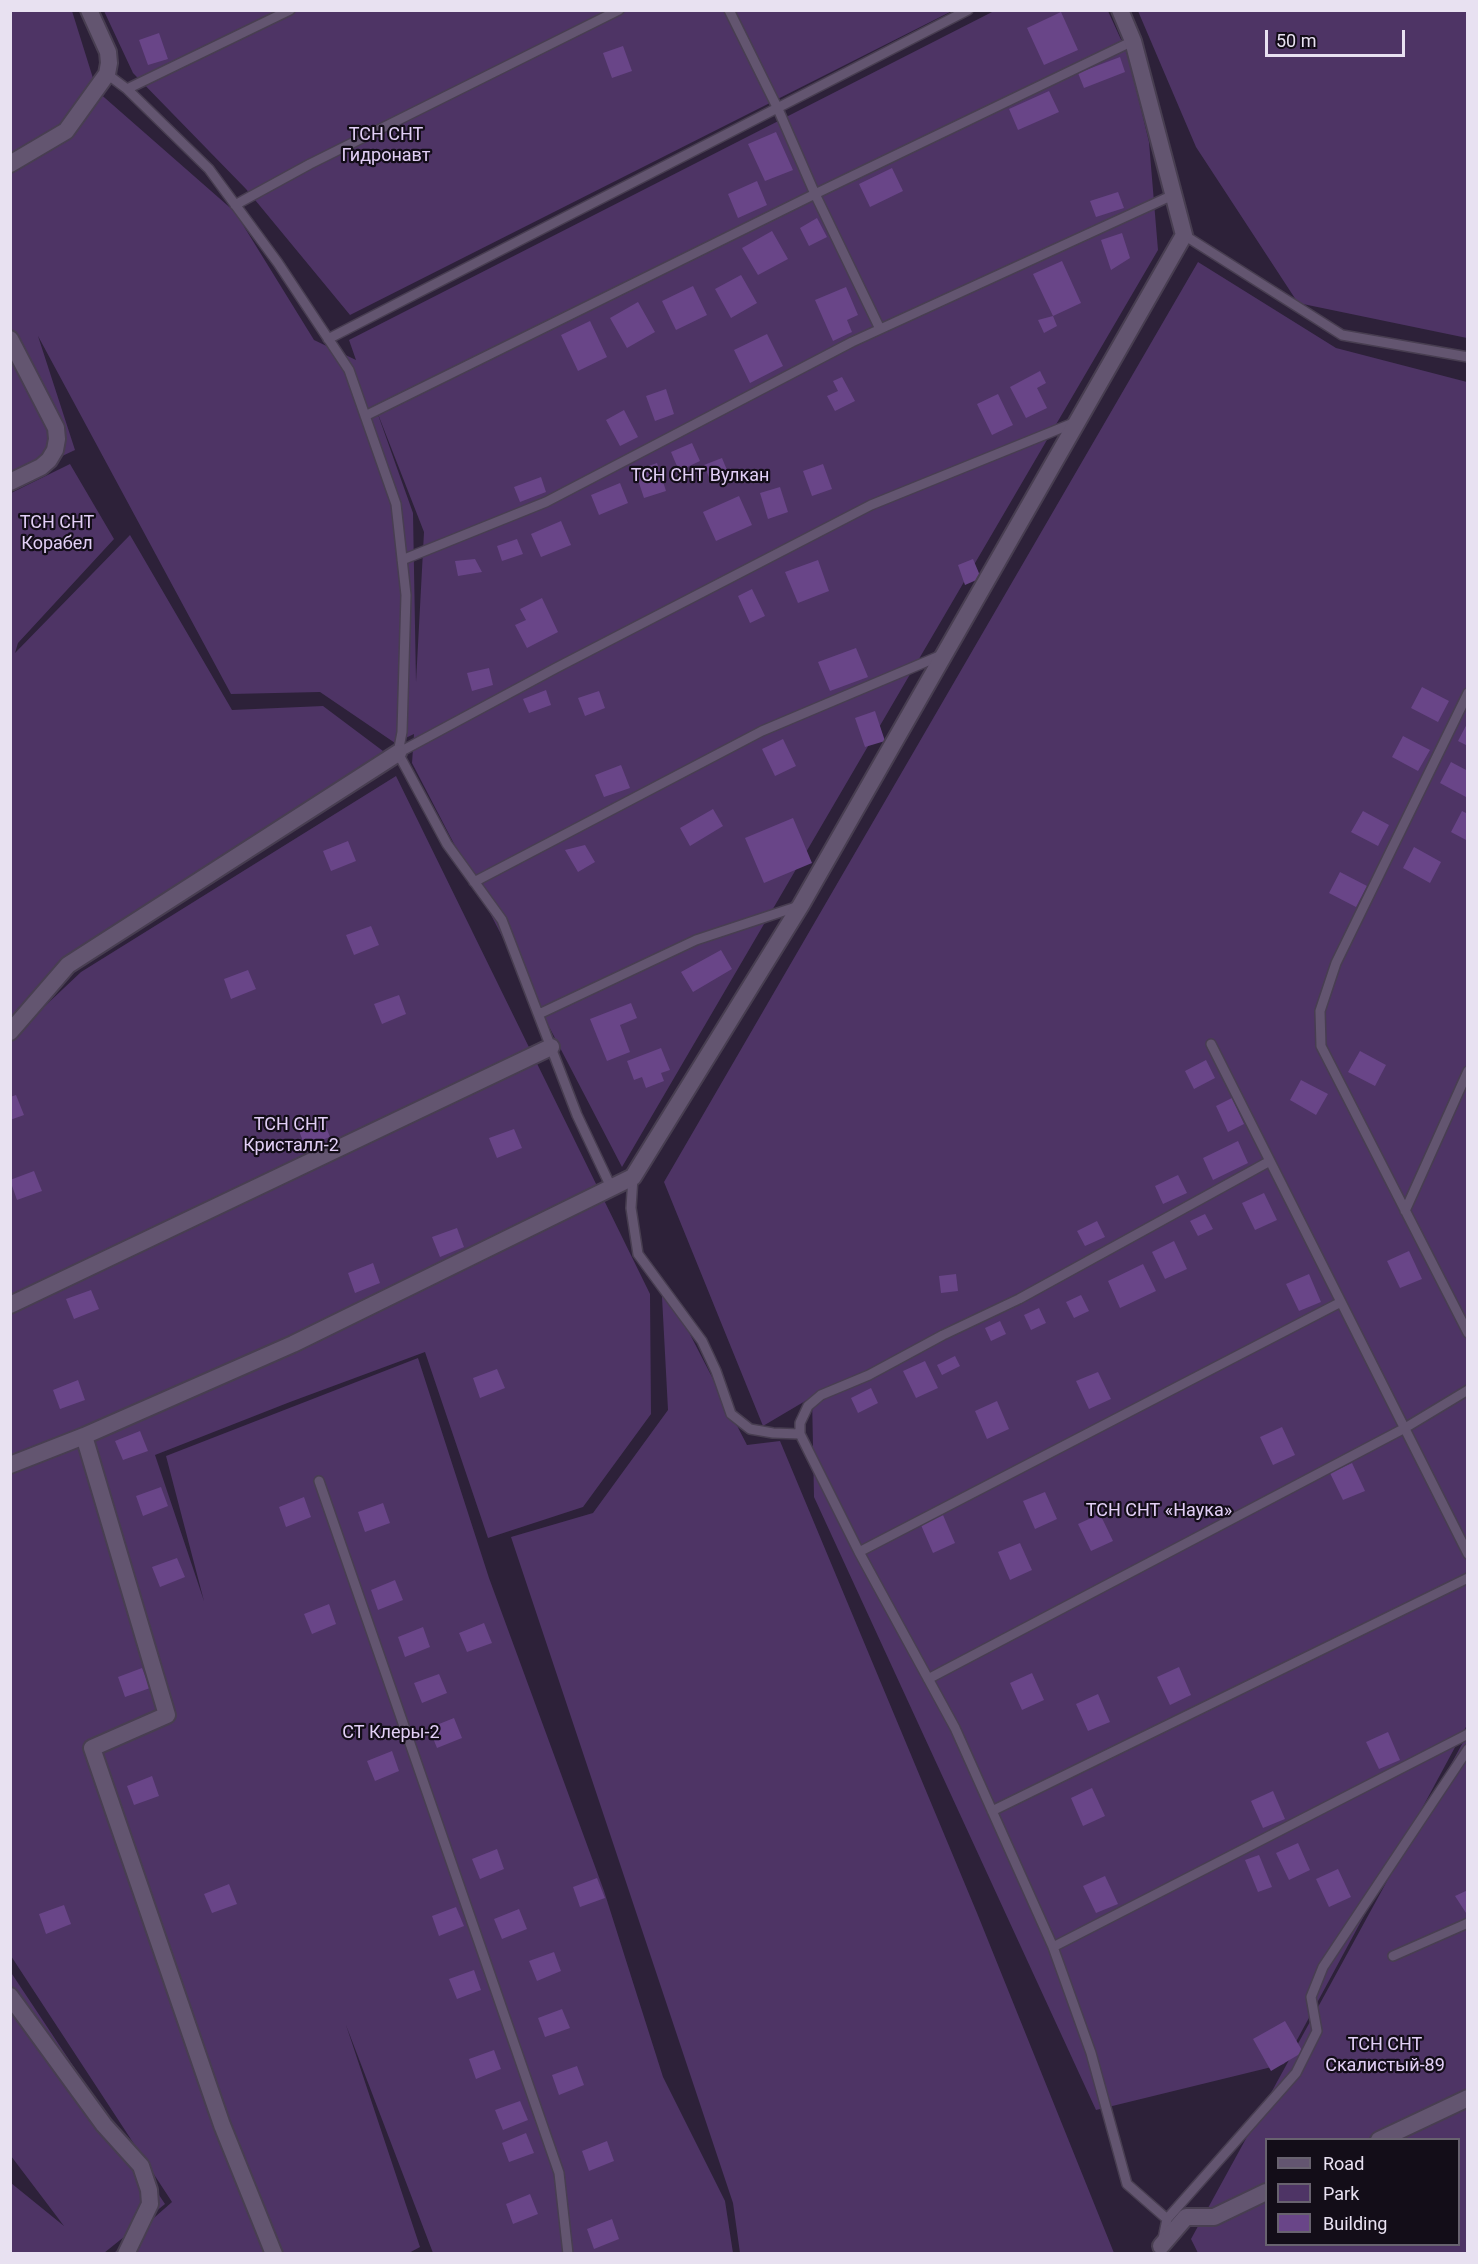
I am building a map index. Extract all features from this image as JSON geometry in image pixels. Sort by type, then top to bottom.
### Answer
[{"type":"street","points":[[10,164],[66,131],[107,74],[108,52],[89,10]]},
{"type":"street","points":[[10,1465],[84,1436],[292,1344],[633,1177],[801,905],[1184,235],[1133,41],[1120,10]]},
{"type":"street","points":[[10,339],[56,428],[57,439],[50,460],[10,482]]},
{"type":"street","points":[[10,1032],[68,965],[398,753]]},
{"type":"street","points":[[10,1305],[551,1047]]},
{"type":"street","points":[[84,1436],[167,1715],[93,1748],[222,2125],[274,2253]]},
{"type":"street","points":[[10,1996],[104,2126],[141,2166],[149,2190],[150,2205],[126,2253]]},
{"type":"street","points":[[1381,2138],[1467,2098]]},
{"type":"street","points":[[1161,2250],[1186,2217],[1214,2217],[1265,2192]]},
{"type":"lane","points":[[127,89],[290,10]]},
{"type":"lane","points":[[235,205],[310,164],[619,10]]},
{"type":"lane","points":[[729,10],[778,109],[815,194],[880,329]]},
{"type":"lane","points":[[328,339],[968,10]]},
{"type":"lane","points":[[365,416],[815,194],[1133,41]]},
{"type":"lane","points":[[107,74],[127,89],[209,169],[278,263],[349,370],[396,504],[406,595],[402,732],[398,753],[447,844],[502,920],[577,1115],[611,1187]]},
{"type":"lane","points":[[402,560],[546,502],[880,329],[1173,195]]},
{"type":"lane","points":[[1184,235],[1342,335],[1467,357]]},
{"type":"lane","points":[[398,753],[556,668],[872,505],[1078,421]]},
{"type":"lane","points":[[474,882],[762,731],[944,654]]},
{"type":"lane","points":[[1467,693],[1336,963],[1320,1011],[1321,1046],[1467,1333]]},
{"type":"lane","points":[[538,1014],[696,940],[801,905]]},
{"type":"lane","points":[[1211,1044],[1467,1554]]},
{"type":"lane","points":[[1405,1211],[1467,1071]]},
{"type":"lane","points":[[1167,2218],[1127,2184],[1091,2053],[1053,1947],[955,1728],[859,1552],[800,1434],[808,1406],[821,1395],[869,1375],[943,1335],[1019,1299],[1270,1161]]},
{"type":"lane","points":[[633,1177],[631,1208],[638,1254],[702,1341],[716,1371],[731,1414],[750,1428],[773,1433],[800,1434]]},
{"type":"lane","points":[[859,1552],[1341,1302]]},
{"type":"lane","points":[[928,1679],[1404,1428],[1467,1390]]},
{"type":"lane","points":[[319,1481],[559,2173],[568,2253]]},
{"type":"lane","points":[[992,1811],[1467,1578]]},
{"type":"lane","points":[[1053,1947],[1467,1734]]},
{"type":"lane","points":[[1161,2250],[1167,2218],[1296,2073],[1317,2031],[1311,1997],[1323,1967],[1467,1749]]},
{"type":"lane","points":[[1393,1956],[1467,1923]]},
{"type":"green space","name":"ТСН СНТ Вулкан","points":[[10,11],[72,11],[97,91],[235,212],[314,340],[356,360],[349,340],[994,11],[1108,11],[1128,55],[1149,142],[1158,250],[622,1167],[412,763],[414,734],[395,743],[320,692],[231,694],[38,336],[75,450],[11,480]],"holes":[[[376,409],[424,532],[416,682],[413,513]]]},
{"type":"green space","name":"ТСН СНТ Гидронавт","points":[[104,11],[952,11],[350,315],[246,189],[133,73]]},
{"type":"green space","points":[[1138,11],[1467,11],[1467,338],[1298,303],[1196,147]]},
{"type":"green space","name":"ТСН СНТ «Наука»","points":[[1198,262],[1336,348],[1467,382],[1467,1725],[1284,2064],[1096,2110],[814,1497],[812,1397],[763,1426],[664,1182]]},
{"type":"green space","name":"ТСН СНТ Корабел","points":[[70,464],[114,539],[18,643],[15,653],[130,535],[232,710],[323,706],[387,754],[44,980],[11,1016],[11,493]]},
{"type":"green space","name":"ТСН СНТ Кристалл-2","points":[[396,776],[650,1294],[651,1414],[583,1507],[488,1538],[425,1352],[155,1455],[204,1601],[166,1456],[418,1358],[489,1578],[604,1891],[663,2077],[725,2201],[733,2253],[433,2253],[346,2025],[420,2247],[407,2254],[114,2253],[172,2202],[11,1956],[11,1038],[81,972]]},
{"type":"green space","points":[[661,1278],[747,1445],[780,1441],[977,1913],[1114,2253],[740,2253],[733,2203],[511,1537],[593,1513],[668,1410]]},
{"type":"green space","name":"ТСН СНТ Скалистый-89","points":[[1467,1735],[1467,2253],[1198,2253],[1191,2239]]},
{"type":"green space","points":[[10,1971],[165,2204],[104,2253],[11,2253],[11,2183],[64,2226],[11,2156]]},
{"type":"building","points":[[1061,12],[1078,50],[1044,65],[1027,28]]},
{"type":"building","points":[[159,33],[168,59],[148,65],[139,40]]},
{"type":"building","points":[[623,46],[632,71],[612,78],[603,53]]},
{"type":"building","points":[[1120,57],[1125,72],[1084,88],[1078,73]]},
{"type":"building","points":[[1049,91],[1059,112],[1018,130],[1009,109]]},
{"type":"building","points":[[776,132],[793,170],[765,181],[748,144]]},
{"type":"building","points":[[892,168],[903,191],[870,207],[859,184]]},
{"type":"building","points":[[757,181],[767,205],[738,218],[728,194]]},
{"type":"building","points":[[1118,192],[1124,208],[1096,217],[1090,201]]},
{"type":"building","points":[[817,218],[827,237],[809,246],[800,228]]},
{"type":"building","points":[[772,231],[788,259],[758,275],[742,248]]},
{"type":"building","points":[[1122,233],[1130,258],[1111,270],[1101,240]]},
{"type":"building","points":[[1062,261],[1081,303],[1053,316],[1033,274]]},
{"type":"building","points":[[741,275],[757,303],[731,318],[715,289]]},
{"type":"building","points":[[693,286],[707,315],[676,330],[662,301]]},
{"type":"building","points":[[846,287],[858,315],[847,320],[852,332],[833,341],[815,300]]},
{"type":"building","points":[[638,302],[655,332],[627,348],[610,318]]},
{"type":"building","points":[[1053,316],[1057,326],[1044,333],[1038,320]]},
{"type":"building","points":[[590,321],[607,357],[578,371],[561,335]]},
{"type":"building","points":[[767,334],[783,366],[750,383],[734,350]]},
{"type":"building","points":[[1040,371],[1046,383],[1037,388],[1047,408],[1026,418],[1010,387]]},
{"type":"building","points":[[842,377],[855,401],[835,411],[827,396],[838,391],[833,381]]},
{"type":"building","points":[[666,389],[674,414],[655,421],[646,396]]},
{"type":"building","points":[[998,394],[1013,425],[992,435],[977,404]]},
{"type":"building","points":[[624,410],[638,437],[620,446],[606,420]]},
{"type":"building","points":[[692,443],[700,461],[679,471],[671,452]]},
{"type":"building","points":[[722,458],[729,475],[711,482],[704,465]]},
{"type":"building","points":[[657,463],[666,491],[644,498],[635,471]]},
{"type":"building","points":[[823,464],[832,489],[812,496],[803,471]]},
{"type":"building","points":[[541,477],[546,492],[520,502],[514,487]]},
{"type":"building","points":[[620,483],[628,503],[599,515],[591,495]]},
{"type":"building","points":[[780,487],[788,512],[768,519],[760,493]]},
{"type":"building","points":[[739,496],[752,525],[716,541],[703,512]]},
{"type":"building","points":[[561,521],[571,545],[541,557],[531,534]]},
{"type":"building","points":[[517,539],[523,554],[502,561],[497,546]]},
{"type":"building","points":[[475,559],[482,572],[458,576],[455,561]]},
{"type":"building","points":[[973,559],[981,578],[965,585],[958,565]]},
{"type":"building","points":[[818,560],[829,591],[798,603],[785,572]]},
{"type":"building","points":[[752,589],[765,616],[750,623],[738,596]]},
{"type":"building","points":[[542,598],[558,632],[527,648],[515,625],[526,620],[520,609]]},
{"type":"building","points":[[856,648],[868,677],[830,691],[818,662]]},
{"type":"building","points":[[489,668],[493,685],[472,691],[467,673]]},
{"type":"building","points":[[1422,687],[1449,701],[1438,722],[1411,708]]},
{"type":"building","points":[[546,690],[551,705],[529,713],[523,699]]},
{"type":"building","points":[[599,691],[605,708],[585,716],[578,698]]},
{"type":"building","points":[[875,711],[885,741],[865,747],[855,718]]},
{"type":"building","points":[[1468,722],[1468,746],[1458,741]]},
{"type":"building","points":[[1403,736],[1430,750],[1418,771],[1392,757]]},
{"type":"building","points":[[783,739],[796,766],[775,776],[762,749]]},
{"type":"building","points":[[1451,762],[1468,771],[1466,797],[1440,783]]},
{"type":"building","points":[[621,765],[630,788],[604,797],[595,775]]},
{"type":"building","points":[[713,809],[723,826],[690,846],[680,828]]},
{"type":"building","points":[[1363,811],[1389,825],[1378,846],[1351,832]]},
{"type":"building","points":[[1462,811],[1468,814],[1468,841],[1451,832]]},
{"type":"building","points":[[793,818],[812,863],[764,883],[745,838]]},
{"type":"building","points":[[348,841],[356,861],[331,871],[323,851]]},
{"type":"building","points":[[585,845],[595,862],[578,872],[565,850]]},
{"type":"building","points":[[1414,847],[1441,862],[1430,883],[1403,868]]},
{"type":"building","points":[[1340,872],[1367,886],[1356,907],[1329,893]]},
{"type":"building","points":[[371,926],[379,945],[354,955],[346,935]]},
{"type":"building","points":[[721,950],[732,969],[693,992],[681,972]]},
{"type":"building","points":[[248,970],[256,989],[231,999],[224,979]]},
{"type":"building","points":[[399,995],[406,1014],[382,1024],[374,1004]]},
{"type":"building","points":[[631,1003],[637,1018],[620,1025],[630,1052],[607,1061],[590,1019]]},
{"type":"building","points":[[661,1048],[670,1070],[661,1073],[664,1081],[646,1088],[642,1077],[634,1080],[627,1061]]},
{"type":"building","points":[[1360,1051],[1386,1065],[1375,1086],[1348,1072]]},
{"type":"building","points":[[1206,1060],[1215,1078],[1194,1089],[1185,1071]]},
{"type":"building","points":[[1301,1080],[1328,1094],[1316,1115],[1290,1100]]},
{"type":"building","points":[[16,1095],[24,1115],[10,1120],[10,1097]]},
{"type":"building","points":[[1232,1098],[1244,1124],[1228,1132],[1216,1106]]},
{"type":"building","points":[[322,1117],[330,1137],[305,1146],[297,1126]]},
{"type":"building","points":[[514,1129],[522,1148],[497,1158],[489,1138]]},
{"type":"building","points":[[1238,1141],[1248,1163],[1213,1180],[1203,1158]]},
{"type":"building","points":[[34,1171],[42,1191],[17,1200],[10,1180]]},
{"type":"building","points":[[1178,1175],[1187,1193],[1163,1204],[1155,1186]]},
{"type":"building","points":[[1264,1193],[1277,1220],[1255,1230],[1242,1203]]},
{"type":"building","points":[[1205,1214],[1213,1229],[1198,1236],[1190,1221]]},
{"type":"building","points":[[1097,1221],[1105,1237],[1085,1246],[1077,1231]]},
{"type":"building","points":[[457,1228],[464,1247],[440,1257],[432,1237]]},
{"type":"building","points":[[1174,1241],[1187,1269],[1165,1279],[1152,1252]]},
{"type":"building","points":[[1409,1251],[1422,1279],[1400,1288],[1387,1261]]},
{"type":"building","points":[[373,1263],[380,1283],[355,1293],[348,1273]]},
{"type":"building","points":[[1143,1264],[1156,1291],[1120,1308],[1108,1281]]},
{"type":"building","points":[[956,1274],[958,1291],[941,1293],[939,1276]]},
{"type":"building","points":[[1309,1274],[1321,1302],[1299,1311],[1286,1284]]},
{"type":"building","points":[[91,1290],[99,1309],[74,1319],[66,1299]]},
{"type":"building","points":[[1081,1295],[1089,1311],[1074,1318],[1066,1302]]},
{"type":"building","points":[[1039,1308],[1046,1323],[1031,1330],[1024,1315]]},
{"type":"building","points":[[1000,1321],[1006,1334],[991,1341],[985,1328]]},
{"type":"building","points":[[955,1356],[960,1366],[942,1375],[937,1365]]},
{"type":"building","points":[[925,1361],[938,1388],[916,1398],[903,1371]]},
{"type":"building","points":[[497,1369],[505,1388],[480,1398],[473,1378]]},
{"type":"building","points":[[1098,1372],[1111,1399],[1089,1409],[1076,1381]]},
{"type":"building","points":[[78,1380],[85,1400],[60,1409],[53,1390]]},
{"type":"building","points":[[871,1388],[878,1403],[858,1413],[851,1398]]},
{"type":"building","points":[[997,1401],[1009,1429],[987,1439],[975,1411]]},
{"type":"building","points":[[1282,1427],[1295,1455],[1273,1465],[1260,1437]]},
{"type":"building","points":[[140,1431],[148,1451],[123,1460],[115,1441]]},
{"type":"building","points":[[1352,1463],[1365,1491],[1343,1500],[1330,1473]]},
{"type":"building","points":[[161,1487],[168,1506],[143,1516],[136,1496]]},
{"type":"building","points":[[1045,1492],[1057,1519],[1035,1529],[1023,1501]]},
{"type":"building","points":[[304,1497],[311,1517],[286,1527],[279,1507]]},
{"type":"building","points":[[383,1503],[390,1523],[365,1532],[358,1512]]},
{"type":"building","points":[[1100,1514],[1113,1541],[1091,1551],[1078,1524]]},
{"type":"building","points":[[943,1515],[955,1543],[933,1553],[921,1525]]},
{"type":"building","points":[[1020,1543],[1032,1570],[1010,1580],[998,1552]]},
{"type":"building","points":[[177,1558],[185,1577],[160,1587],[152,1567]]},
{"type":"building","points":[[395,1580],[403,1600],[378,1610],[371,1590]]},
{"type":"building","points":[[329,1604],[336,1624],[312,1634],[304,1614]]},
{"type":"building","points":[[484,1623],[492,1643],[467,1652],[459,1633]]},
{"type":"building","points":[[423,1627],[430,1647],[405,1657],[398,1637]]},
{"type":"building","points":[[1179,1667],[1191,1695],[1170,1705],[1157,1677]]},
{"type":"building","points":[[142,1668],[150,1688],[125,1697],[118,1677]]},
{"type":"building","points":[[1032,1673],[1044,1700],[1022,1710],[1010,1683]]},
{"type":"building","points":[[439,1674],[447,1693],[422,1703],[414,1683]]},
{"type":"building","points":[[1098,1694],[1110,1722],[1088,1731],[1076,1704]]},
{"type":"building","points":[[454,1718],[462,1738],[437,1748],[429,1728]]},
{"type":"building","points":[[1388,1732],[1400,1760],[1379,1769],[1366,1742]]},
{"type":"building","points":[[392,1751],[399,1771],[375,1781],[367,1761]]},
{"type":"building","points":[[152,1776],[159,1796],[134,1805],[127,1786]]},
{"type":"building","points":[[1092,1788],[1105,1816],[1083,1826],[1071,1798]]},
{"type":"building","points":[[1273,1791],[1285,1819],[1263,1828],[1251,1801]]},
{"type":"building","points":[[1298,1843],[1310,1870],[1289,1880],[1276,1853]]},
{"type":"building","points":[[497,1849],[504,1869],[480,1879],[472,1859]]},
{"type":"building","points":[[1259,1855],[1272,1887],[1258,1892],[1245,1860]]},
{"type":"building","points":[[1338,1869],[1351,1897],[1329,1907],[1316,1879]]},
{"type":"building","points":[[1105,1876],[1118,1904],[1096,1913],[1083,1886]]},
{"type":"building","points":[[597,1878],[605,1898],[580,1907],[573,1887]]},
{"type":"building","points":[[229,1884],[237,1904],[212,1913],[204,1894]]},
{"type":"building","points":[[1468,1890],[1468,1916],[1455,1896]]},
{"type":"building","points":[[64,1905],[71,1924],[46,1934],[39,1914]]},
{"type":"building","points":[[456,1907],[464,1926],[439,1936],[432,1916]]},
{"type":"building","points":[[519,1909],[527,1929],[502,1939],[494,1919]]},
{"type":"building","points":[[554,1952],[561,1971],[537,1981],[529,1961]]},
{"type":"building","points":[[474,1970],[481,1990],[457,1999],[449,1979]]},
{"type":"building","points":[[562,2009],[570,2028],[545,2037],[538,2018]]},
{"type":"building","points":[[1285,2021],[1303,2052],[1271,2071],[1253,2039]]},
{"type":"building","points":[[494,2050],[501,2069],[476,2079],[469,2059]]},
{"type":"building","points":[[577,2066],[584,2085],[559,2095],[552,2075]]},
{"type":"building","points":[[520,2101],[528,2120],[503,2130],[495,2110]]},
{"type":"building","points":[[526,2133],[534,2153],[509,2162],[502,2143]]},
{"type":"building","points":[[607,2141],[614,2161],[589,2171],[582,2151]]},
{"type":"building","points":[[530,2194],[538,2214],[513,2224],[506,2204]]},
{"type":"building","points":[[612,2219],[619,2239],[594,2249],[587,2229]]},
{"type":"park label","name":"СТ Клеры-2","points":[[391,1733]]}]
